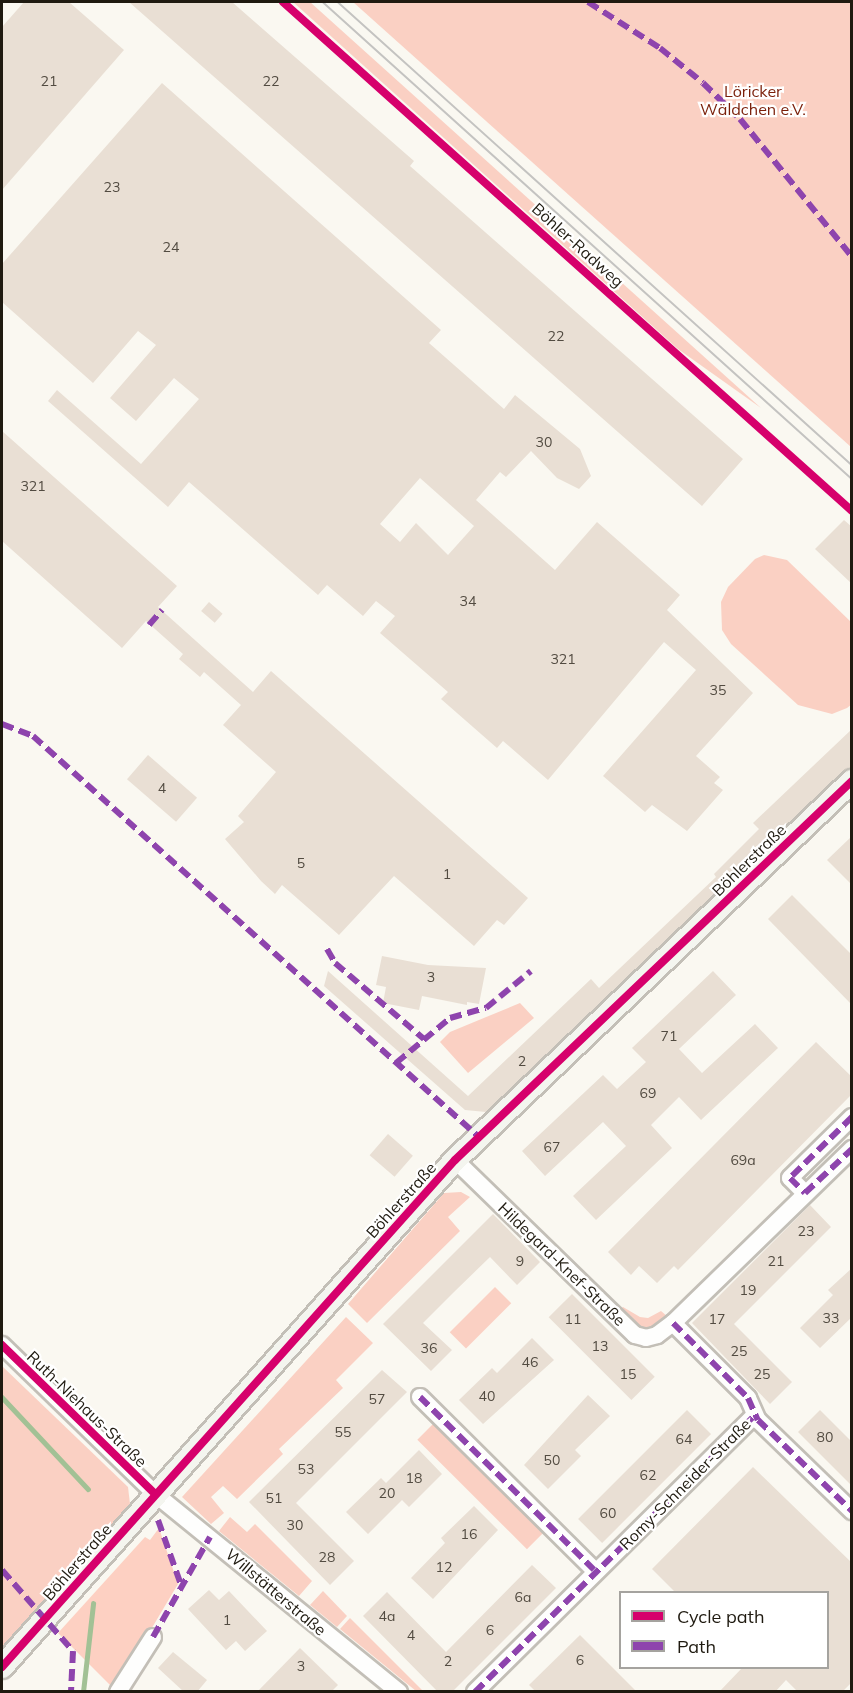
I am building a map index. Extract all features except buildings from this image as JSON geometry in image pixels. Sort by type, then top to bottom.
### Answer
[{"type":"street","name":"Böhlerstraße","points":[[2,1667],[154,1493],[455,1160],[852,781]]},
{"type":"street","points":[[804,1194],[790,1178],[852,1117]]},
{"type":"street","name":"Hildegard-Knef-Straße","points":[[455,1160],[635,1335],[657,1335],[673,1323],[852,1149]]},
{"type":"street","points":[[673,1323],[748,1398],[754,1416]]},
{"type":"street","name":"Ruth-Niehaus-Straße","points":[[2,1345],[154,1493]]},
{"type":"street","points":[[420,1397],[594,1570]]},
{"type":"street","name":"Romy-Schneider-Straße","points":[[475,1692],[594,1570],[754,1416],[852,1511]]},
{"type":"street","name":"Willstätterstraße","points":[[154,1493],[399,1692]]},
{"type":"street","points":[[118,1692],[153,1637]]},
{"type":"green space","points":[[293,2],[310,2],[761,408],[678,349]]},
{"type":"green space","name":"Löricker Wäldchen e.V.","points":[[353,2],[851,2],[851,447],[561,188]]},
{"type":"green space","points":[[764,555],[787,560],[851,622],[852,704],[847,708],[832,714],[798,705],[731,644],[722,630],[721,602],[728,587],[755,559]]},
{"type":"green space","points":[[520,1003],[534,1018],[468,1073],[440,1042],[450,1032]]},
{"type":"green space","points":[[461,1192],[470,1197],[448,1217],[460,1231],[367,1323],[348,1304],[444,1193]]},
{"type":"green space","points":[[495,1287],[511,1303],[466,1349],[450,1332]]},
{"type":"green space","points":[[623,1307],[640,1317],[648,1318],[661,1311],[668,1317],[654,1327],[638,1327],[617,1312]]},
{"type":"green space","points":[[346,1317],[373,1343],[336,1380],[343,1388],[279,1449],[283,1454],[237,1499],[223,1486],[211,1497],[224,1513],[211,1524],[182,1497]]},
{"type":"green space","points":[[2,1366],[128,1487],[130,1504],[2,1653]]},
{"type":"green space","points":[[435,1422],[545,1532],[527,1549],[417,1440]]},
{"type":"green space","points":[[230,1517],[247,1532],[255,1524],[312,1581],[299,1596],[219,1531]]},
{"type":"green space","points":[[323,1591],[347,1616],[337,1627],[310,1605]]},
{"type":"green space","points":[[350,1618],[423,1691],[416,1691],[340,1629]]},
{"type":"shaded area","points":[[159,1528],[178,1584],[115,1690],[58,1633],[145,1537],[150,1540]]},
{"type":"waterway","points":[[2,1397],[88,1489]]},
{"type":"waterway","points":[[83,1692],[93,1604]]},
{"type":"tram line","points":[[323,2],[852,479]]},
{"type":"tram line","points":[[338,2],[852,465]]},
{"type":"marked path","points":[[588,2],[660,48],[703,83],[740,119],[852,257]]},
{"type":"marked path","points":[[149,625],[162,610]]},
{"type":"marked path","points":[[2,724],[33,736],[479,1137]]},
{"type":"marked path","points":[[327,949],[335,963],[424,1039]]},
{"type":"marked path","points":[[396,1063],[450,1018],[486,1008],[531,971]]},
{"type":"marked path","points":[[852,1117],[790,1178],[805,1193],[852,1149]]},
{"type":"marked path","points":[[673,1323],[748,1398],[758,1420],[852,1511]]},
{"type":"marked path","points":[[420,1397],[594,1570]]},
{"type":"marked path","points":[[475,1692],[754,1416]]},
{"type":"marked path","points":[[158,1520],[181,1585]]},
{"type":"marked path","points":[[153,1637],[210,1537]]},
{"type":"marked path","points":[[2,1570],[73,1651],[71,1692]]},
{"type":"cycle path","name":"Böhler-Radweg","points":[[283,2],[852,511]]},
{"type":"cycle path","points":[[2,1667],[455,1160],[852,781]]},
{"type":"cycle path","points":[[2,1345],[154,1493]]}]
